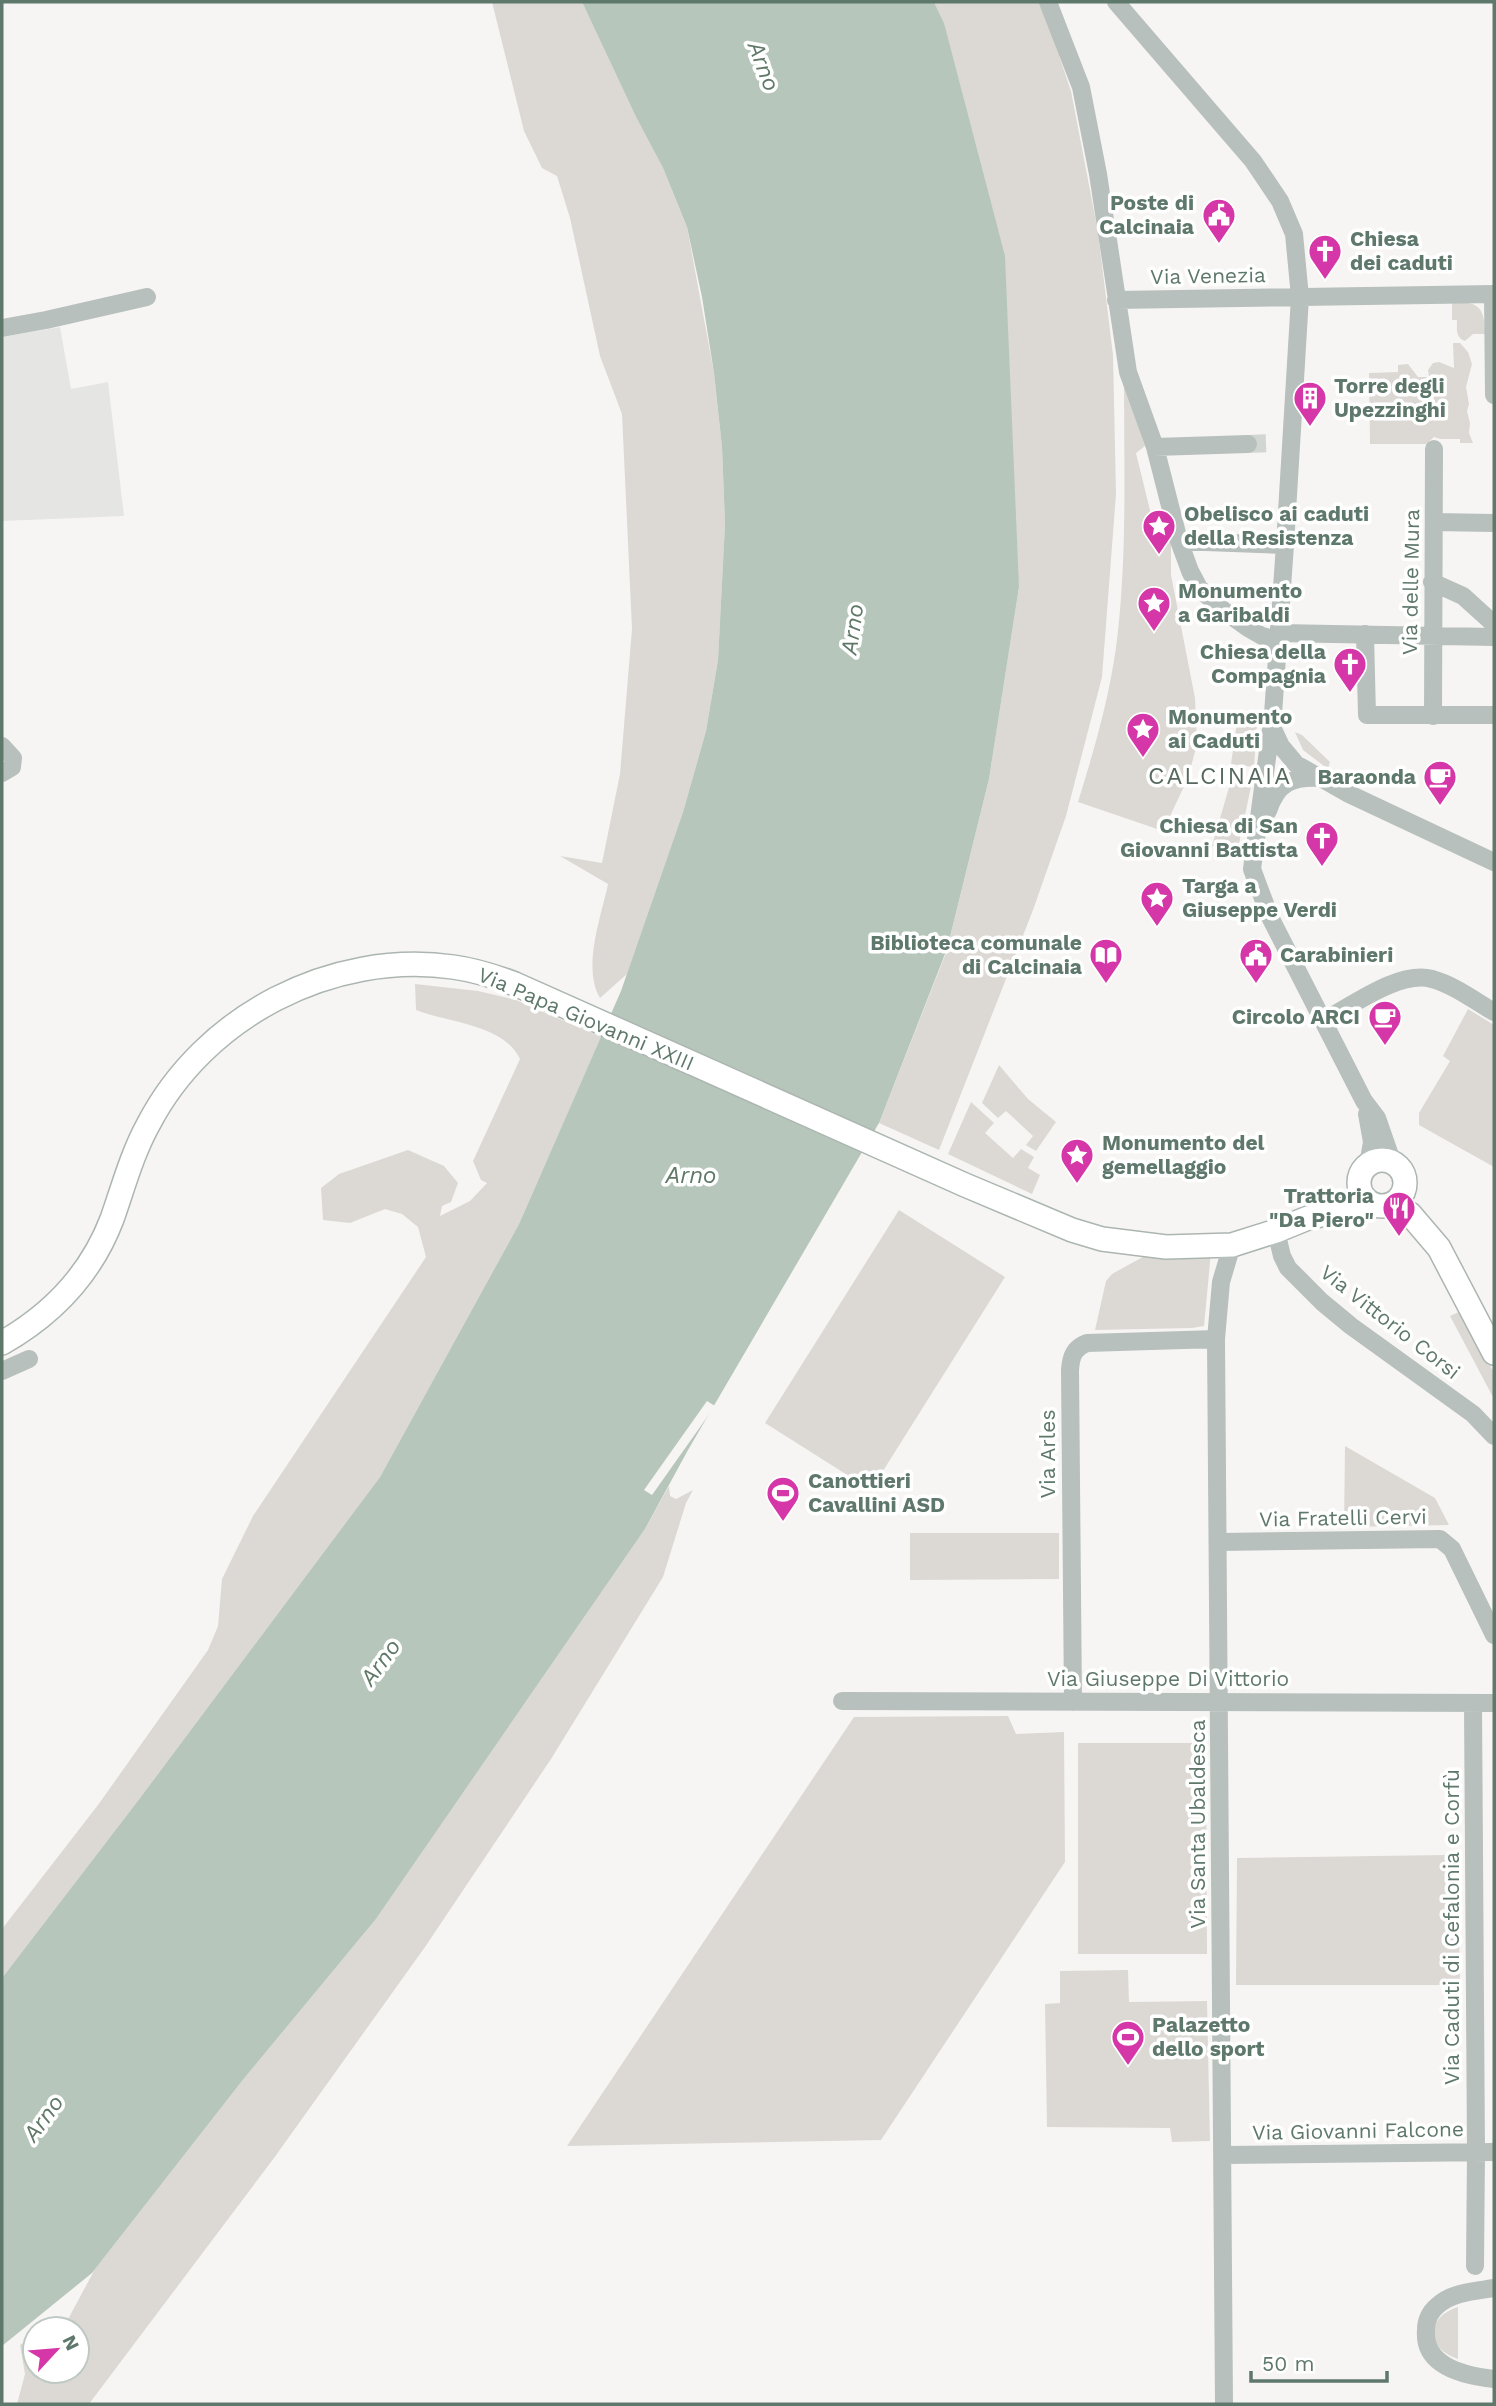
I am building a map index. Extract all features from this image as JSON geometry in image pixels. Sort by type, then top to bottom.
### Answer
[{"type":"main road","name":"Via Papa Giovanni XXIII","points":[[2,1343],[48,1312],[64,1297],[91,1263],[111,1222],[147,1125],[184,1070],[223,1034],[277,998],[342,972],[369,967],[416,964],[452,966],[489,974],[902,1157],[1072,1230],[1101,1239],[1166,1247],[1232,1245],[1308,1218]]},
{"type":"main road","points":[[1308,1218],[1381,1160],[1399,1174],[1433,1230],[1439,1248],[1494,1353]]},
{"type":"main road","points":[[1364,1172],[1362,1195],[1410,1214],[1439,1248]]},
{"type":"main road","points":[[1308,1218],[1399,1198],[1399,1174]]},
{"type":"street","points":[[1048,2],[1081,87],[1098,174],[1128,372],[1155,447],[1189,571],[1199,588],[1223,610],[1268,638],[1365,634],[1494,636]]},
{"type":"street","points":[[1116,2],[1253,161],[1280,201],[1292,226],[1299,269],[1300,297],[1282,443],[1285,545],[1272,726],[1252,869],[1270,917],[1364,1101],[1382,1129],[1399,1174]]},
{"type":"street","points":[[1494,294],[1494,395]]},
{"type":"street","name":"Via Venezia","points":[[1116,300],[1494,294]]},
{"type":"street","points":[[2,328],[146,297]]},
{"type":"street","points":[[1155,447],[1248,444]]},
{"type":"street","name":"Via delle Mura","points":[[1433,716],[1434,449]]},
{"type":"street","points":[[1434,522],[1494,523]]},
{"type":"street","points":[[1180,541],[1285,545]]},
{"type":"street","points":[[1432,582],[1463,596],[1494,624]]},
{"type":"street","points":[[1365,634],[1367,715],[1494,715]]},
{"type":"street","points":[[1272,726],[1281,746],[1296,764],[1359,799],[1494,862]]},
{"type":"street","points":[[2,746],[13,758],[12,767],[2,773]]},
{"type":"street","points":[[1256,844],[1277,789],[1306,777],[1324,778]]},
{"type":"street","points":[[1323,1021],[1391,985],[1414,977],[1443,983],[1494,1013]]},
{"type":"street","points":[[1364,1101],[1372,1142],[1364,1172]]},
{"type":"street","name":"Via Vittorio Corsi","points":[[1276,1231],[1282,1256],[1289,1268],[1322,1302],[1473,1414],[1494,1436]]},
{"type":"street","name":"Via Santa Ubaldesca","points":[[1224,2404],[1216,1339],[1222,1282],[1232,1245]]},
{"type":"street","name":"Via Arles","points":[[1073,1702],[1070,1370],[1074,1352],[1087,1343],[1216,1339]]},
{"type":"street","points":[[2,1371],[29,1359]]},
{"type":"street","name":"Via Fratelli Cervi","points":[[1219,1542],[1440,1539],[1452,1549],[1494,1635]]},
{"type":"street","name":"Via Giuseppe Di Vittorio","points":[[842,1701],[1494,1703]]},
{"type":"street","name":"Via Caduti di Cefalonia e Corfù","points":[[1472,1703],[1475,2266]]},
{"type":"street","name":"Via Giovanni Falcone","points":[[1223,2155],[1494,2152]]},
{"type":"street","points":[[1459,2294],[1470,2281],[1475,2266],[1494,2286]]},
{"type":"street","points":[[1494,2286],[1459,2294],[1438,2304],[1432,2310],[1425,2337],[1435,2358],[1444,2365],[1465,2374],[1494,2379]]},
{"type":"shaded area","points":[[492,2],[582,2],[663,168],[687,227],[714,373],[722,447],[725,525],[718,660],[706,731],[683,812],[627,974],[600,998],[595,986],[593,957],[608,884],[560,856],[602,863],[620,774],[632,629],[622,414],[600,356],[570,218],[557,176],[542,168],[524,131]]},
{"type":"shaded area","points":[[934,2],[1040,2],[1044,11],[1071,91],[1098,232],[1113,355],[1116,494],[1102,677],[1066,816],[1033,910],[939,1150],[879,1123],[946,953],[989,779],[1019,587],[944,23]]},
{"type":"shaded area","points":[[1452,302],[1478,307],[1484,317],[1485,334],[1473,334],[1465,341],[1460,337],[1457,320],[1452,320]]},
{"type":"shaded area","points":[[60,327],[71,389],[108,382],[124,516],[2,521],[2,337]]},
{"type":"shaded area","points":[[1453,343],[1460,343],[1468,352],[1472,364],[1466,387],[1469,433],[1473,443],[1434,437],[1426,444],[1370,444],[1369,373],[1398,372],[1398,365],[1408,364],[1418,377],[1429,377],[1428,370],[1433,363],[1439,362],[1454,368]]},
{"type":"shaded area","points":[[1124,381],[1145,446],[1136,453],[1158,543],[1171,535],[1171,575],[1195,698],[1197,744],[1188,778],[1163,831],[1078,802],[1097,739],[1118,631],[1124,537]]},
{"type":"shaded area","points":[[1237,722],[1257,725],[1254,767],[1231,764]]},
{"type":"shaded area","points":[[1295,732],[1302,735],[1330,762],[1328,769],[1303,750]]},
{"type":"shaded area","points":[[1232,777],[1252,782],[1237,853],[1212,846]]},
{"type":"shaded area","points":[[415,984],[478,991],[516,1000],[601,1037],[519,1224],[380,1477],[2,1978],[2,1929],[98,1805],[208,1650],[218,1626],[222,1579],[253,1516],[426,1257],[418,1227],[402,1214],[385,1209],[350,1223],[323,1220],[321,1188],[339,1174],[408,1150],[444,1166],[458,1183],[451,1202],[442,1206],[440,1216],[470,1201],[487,1183],[481,1180],[473,1161],[520,1059],[512,1047],[501,1038],[474,1026],[416,1010]]},
{"type":"shaded area","points":[[1468,1009],[1494,1025],[1494,1167],[1419,1125],[1419,1113],[1450,1061],[1443,1056]]},
{"type":"shaded area","points":[[999,1065],[1028,1099],[1056,1122],[1036,1151],[1026,1145],[1033,1136],[1006,1111],[998,1118],[982,1103]]},
{"type":"shaded area","points":[[971,1102],[994,1123],[985,1133],[1013,1158],[1021,1149],[1034,1157],[1028,1168],[1040,1175],[1032,1194],[948,1154]]},
{"type":"shaded area","points":[[899,1210],[1005,1277],[871,1490],[765,1423]]},
{"type":"shaded area","points":[[1211,1252],[1204,1326],[1095,1330],[1106,1281],[1112,1274],[1150,1253]]},
{"type":"shaded area","points":[[1461,1311],[1494,1373],[1494,1399],[1450,1316]]},
{"type":"shaded area","points":[[1345,1446],[1435,1498],[1449,1525],[1344,1527]]},
{"type":"shaded area","points":[[669,1486],[670,1496],[676,1499],[693,1490],[686,1503],[663,1577],[551,1759],[425,1947],[274,2158],[89,2404],[17,2404],[22,2385],[91,2385],[91,2315],[70,2315],[95,2269],[242,2081],[376,1919],[645,1529]]},
{"type":"shaded area","points":[[910,1533],[1059,1533],[1059,1579],[910,1580]]},
{"type":"shaded area","points":[[1008,1716],[1016,1734],[1064,1732],[1065,1862],[881,2140],[567,2146],[854,1717]]},
{"type":"shaded area","points":[[1078,1743],[1206,1743],[1207,1954],[1078,1954]]},
{"type":"shaded area","points":[[1445,1855],[1446,1873],[1458,1874],[1460,1985],[1236,1985],[1237,1858]]},
{"type":"shaded area","points":[[1128,1970],[1129,2002],[1207,2001],[1210,2141],[1172,2142],[1170,2128],[1047,2127],[1045,2004],[1060,2003],[1060,1971]]},
{"type":"shaded area","points":[[1458,2307],[1458,2359],[1440,2348],[1434,2333],[1440,2318]]},
{"type":"water","name":"Arno","points":[[582,2],[934,2],[944,23],[1005,256],[1019,587],[989,779],[947,949],[879,1123],[688,1450],[645,1529],[376,1919],[242,2081],[92,2273],[40,2315],[21,2315],[21,2331],[2,2346],[2,1978],[380,1477],[519,1224],[621,991],[683,812],[706,731],[718,660],[725,524],[722,447],[702,297],[687,227],[663,168]]},
{"type":"pier","points":[[707,1401],[715,1406],[652,1495],[644,1490]]},
{"type":"tunnel","points":[[1248,444],[1274,443]]},
{"type":"place","name":"Poste di Calcinaia","points":[[1219,245]]},
{"type":"place","name":"Chiesa dei caduti","points":[[1325,281]]},
{"type":"place","name":"Torre degli Upezzinghi","points":[[1310,428]]},
{"type":"place","name":"Obelisco ai caduti della Resistenza","points":[[1159,556]]},
{"type":"place","name":"Monumento a Garibaldi","points":[[1154,633]]},
{"type":"place","name":"Chiesa della Compagnia","points":[[1350,694]]},
{"type":"place","name":"Monumento ai Caduti","points":[[1143,759]]},
{"type":"place","name":"Baraonda","points":[[1440,807]]},
{"type":"place","name":"Chiesa di San Giovanni Battista","points":[[1322,868]]},
{"type":"place","name":"Targa a Giuseppe Verdi","points":[[1157,928]]},
{"type":"place","name":"Biblioteca comunale di Calcinaia","points":[[1106,985]]},
{"type":"place","name":"Carabinieri","points":[[1256,985]]},
{"type":"place","name":"Circolo ARCI","points":[[1385,1047]]},
{"type":"place","name":"Monumento del gemellaggio","points":[[1077,1185]]},
{"type":"place","name":"Trattoria \"Da Piero\"","points":[[1399,1238]]},
{"type":"place","name":"Canottieri Cavallini ASD","points":[[783,1523]]},
{"type":"place","name":"Palazetto dello sport","points":[[1128,2067]]},
{"type":"district","name":"CALCINAIA","points":[[1220,776]]}]
